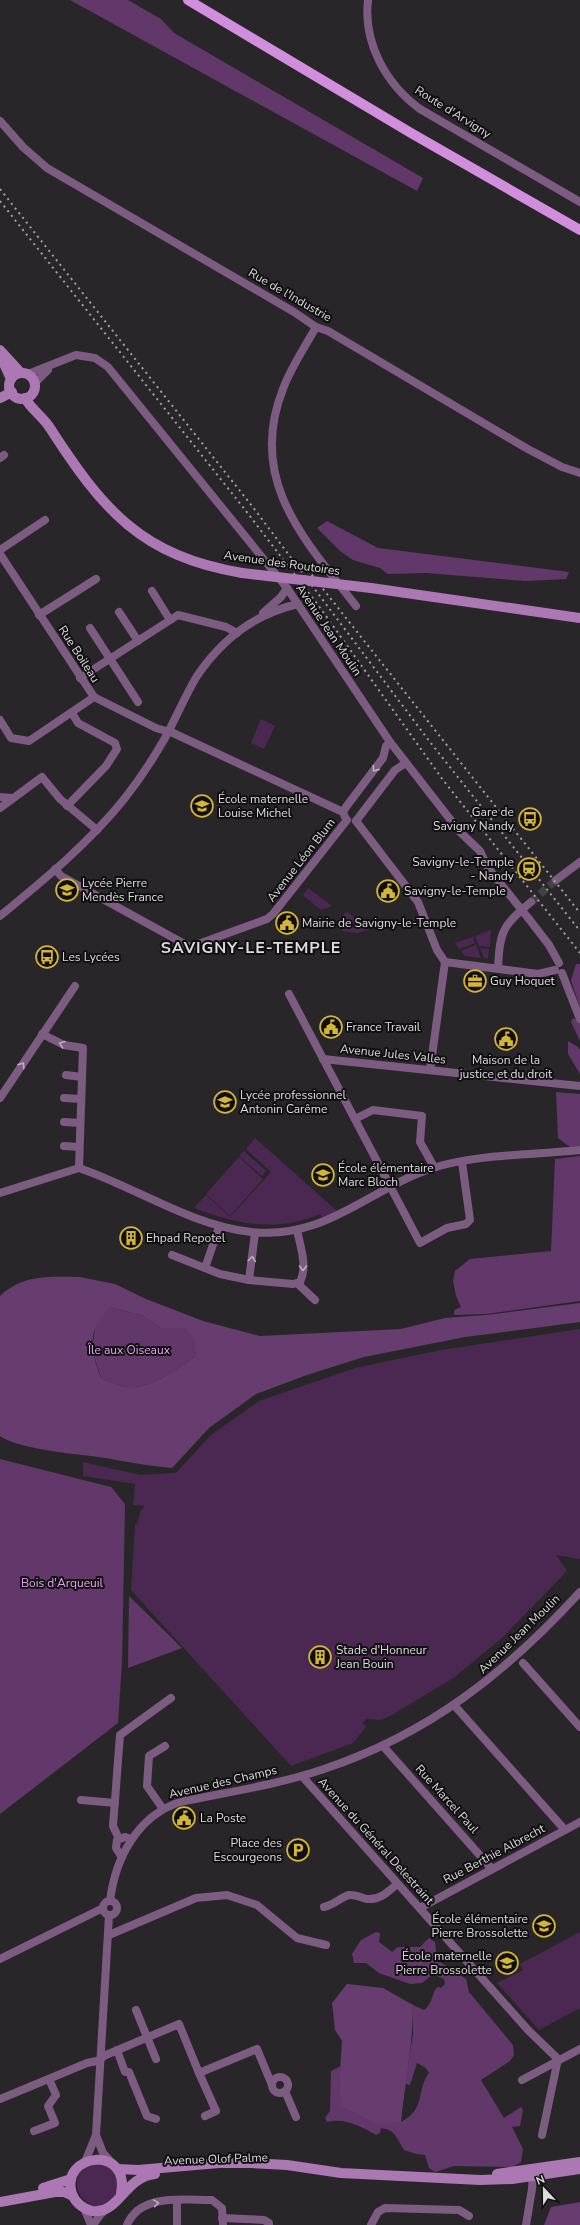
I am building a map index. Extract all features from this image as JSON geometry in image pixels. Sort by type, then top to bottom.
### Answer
[{"type":"main road","points":[[188,0],[563,222],[580,230]]},
{"type":"main road","points":[[563,222],[580,235]]},
{"type":"main road","name":"Avenue des Routoires","points":[[0,350],[35,386],[42,416]]},
{"type":"main road","points":[[0,355],[11,379],[10,386],[12,392],[0,398]]},
{"type":"main road","points":[[11,379],[24,374]]},
{"type":"main road","points":[[25,398],[31,395],[35,386]]},
{"type":"main road","name":"Avenue des Routoires","points":[[12,392],[17,397],[25,398],[42,416],[91,488],[107,507],[149,541],[183,558],[242,573],[371,588],[580,618]]},
{"type":"main road","name":"Avenue Olof Palme","points":[[86,2162],[97,2159],[115,2166],[138,2170],[185,2165],[251,2163],[287,2165],[341,2173]]},
{"type":"main road","points":[[73,2196],[71,2179],[75,2171],[86,2162]]},
{"type":"main road","name":"Avenue Olof Palme","points":[[533,2173],[580,2162]]},
{"type":"main road","points":[[115,2166],[123,2185],[121,2194]]},
{"type":"main road","name":"Avenue Olof Palme","points":[[110,2208],[117,2202],[121,2194],[137,2180],[156,2174],[236,2169],[419,2178],[468,2178],[580,2169]]},
{"type":"main road","points":[[0,2196],[53,2186],[71,2179]]},
{"type":"main road","points":[[0,2202],[55,2192],[64,2192],[73,2196],[84,2208],[101,2211],[110,2208]]},
{"type":"street","name":"Route d'Arvigny","points":[[368,0],[368,19],[373,46],[388,76],[402,94],[420,109],[580,202]]},
{"type":"street","name":"Rue de l'Industrie","points":[[0,121],[23,147],[47,168],[294,312],[316,327],[328,331],[545,459],[580,473]]},
{"type":"street","points":[[316,327],[283,387],[272,430],[270,447],[273,467],[288,510],[321,561],[356,606]]},
{"type":"street","name":"Avenue Jean Moulin","points":[[51,366],[63,359],[76,355],[95,358],[105,363],[287,588],[390,742],[460,832],[480,851],[488,868],[549,945],[580,1019]]},
{"type":"street","points":[[24,374],[51,366]]},
{"type":"street","points":[[35,386],[51,366]]},
{"type":"street","points":[[0,550],[46,520]]},
{"type":"street","name":"Rue Boileau","points":[[0,554],[80,678],[94,697],[168,733],[173,733],[345,816],[350,822],[356,821]]},
{"type":"street","points":[[39,615],[96,579]]},
{"type":"street","points":[[0,916],[55,869],[97,830],[125,797],[152,760],[198,676],[219,649],[236,633],[259,617],[281,597],[287,588]]},
{"type":"street","points":[[152,591],[170,620]]},
{"type":"street","points":[[259,617],[298,604]]},
{"type":"street","points":[[120,612],[138,641]]},
{"type":"street","points":[[80,678],[178,615],[226,627],[236,633]]},
{"type":"street","points":[[90,628],[138,702]]},
{"type":"street","points":[[0,720],[11,738],[24,742],[29,741],[94,697]]},
{"type":"street","points":[[67,806],[106,766],[117,749],[115,743],[78,723],[72,713]]},
{"type":"street","name":"Avenue Léon Blum","points":[[55,869],[61,876],[190,947],[267,919],[273,914],[345,816],[382,758],[386,746],[390,742]]},
{"type":"street","name":"Avenue Léon Blum","points":[[356,821],[395,770],[406,763]]},
{"type":"street","points":[[0,808],[42,777],[67,806],[97,830]]},
{"type":"street","points":[[0,797],[13,798]]},
{"type":"street","points":[[356,821],[418,902],[437,950],[445,962],[440,985],[430,1070]]},
{"type":"street","points":[[556,880],[580,862]]},
{"type":"street","points":[[498,968],[502,932],[508,922],[531,902]]},
{"type":"street","points":[[445,962],[538,974],[559,969]]},
{"type":"street","points":[[0,1098],[74,986]]},
{"type":"street","points":[[289,994],[420,1243],[447,1228],[466,1224],[470,1220],[462,1162]]},
{"type":"street","points":[[42,1034],[64,1045],[84,1048],[79,1168]]},
{"type":"street","name":"Avenue Jules Valles","points":[[323,1059],[580,1086]]},
{"type":"street","points":[[66,1075],[82,1077]]},
{"type":"street","points":[[64,1098],[81,1099]]},
{"type":"street","points":[[355,1119],[373,1110],[422,1116],[420,1142],[434,1168]]},
{"type":"street","points":[[64,1122],[80,1123]]},
{"type":"street","points":[[64,1146],[79,1147]]},
{"type":"street","points":[[0,1193],[79,1168],[219,1227],[255,1233],[282,1232],[297,1230],[326,1222],[391,1188],[434,1168],[462,1162],[580,1150]]},
{"type":"street","points":[[205,1268],[219,1227]]},
{"type":"street","points":[[297,1230],[303,1262],[303,1275],[298,1284]]},
{"type":"street","points":[[249,1280],[255,1233]]},
{"type":"street","points":[[172,1255],[220,1274],[249,1280],[298,1284],[315,1300]]},
{"type":"street","name":"Avenue Jean Moulin","points":[[302,1776],[384,1746],[454,1706],[482,1686],[518,1655],[580,1592]]},
{"type":"street","points":[[523,1663],[580,1728]]},
{"type":"street","points":[[121,1856],[116,1848],[119,1839],[113,1826],[120,1735],[171,1698]]},
{"type":"street","points":[[454,1706],[565,1830]]},
{"type":"street","points":[[163,1809],[147,1786],[149,1756],[165,1746]]},
{"type":"street","name":"Rue Marcel Paul","points":[[384,1746],[492,1868]]},
{"type":"street","name":"Avenue des Champs","points":[[86,2162],[96,2135],[109,1915],[114,1914],[117,1909],[115,1903],[110,1901],[114,1876],[121,1856],[131,1839],[150,1818],[163,1809],[180,1802],[302,1776]]},
{"type":"street","name":"Avenue du Général Delestraint","points":[[302,1776],[528,2030],[558,2059]]},
{"type":"street","points":[[81,1800],[115,1803]]},
{"type":"street","name":"Rue Berthie Albrecht","points":[[420,1908],[580,1822]]},
{"type":"street","points":[[119,1839],[125,1837],[131,1839]]},
{"type":"street","points":[[324,1907],[335,1905],[346,1896],[353,1895],[367,1899],[382,1896],[397,1884]]},
{"type":"street","points":[[109,1935],[196,1898],[227,1895],[257,1905],[297,1938],[326,1945]]},
{"type":"street","points":[[0,1959],[103,1908],[105,1904],[110,1901]]},
{"type":"street","points":[[103,1908],[109,1915]]},
{"type":"street","points":[[136,2010],[156,2059]]},
{"type":"street","points":[[0,2099],[101,2059],[117,2050],[179,2024],[216,2111],[205,2116]]},
{"type":"street","points":[[199,2073],[257,2049],[273,2090],[277,2093],[285,2091]]},
{"type":"street","points":[[522,2080],[550,2066],[558,2059],[580,2049]]},
{"type":"street","points":[[117,2050],[125,2072],[129,2072],[147,2116],[156,2119]]},
{"type":"street","points":[[542,2134],[558,2059]]},
{"type":"street","points":[[272,2085],[276,2078],[283,2078],[288,2084],[285,2091],[296,2117]]},
{"type":"street","points":[[34,2131],[55,2123],[48,2106],[56,2095],[49,2079]]},
{"type":"street","name":"Avenue des Champs","points":[[96,2135],[103,2153],[115,2166]]},
{"type":"street","points":[[526,2225],[533,2173]]},
{"type":"street","points":[[177,2200],[177,2225]]},
{"type":"street","points":[[127,2225],[129,2218],[141,2207],[154,2202],[177,2200],[212,2200],[222,2208],[223,2222],[264,2220],[269,2223],[269,2225]]},
{"type":"street","points":[[84,2208],[92,2225],[101,2214],[110,2208]]},
{"type":"street","points":[[371,2225],[378,2212],[385,2208],[459,2210],[469,2216]]},
{"type":"shaded area","points":[[261,719],[275,726],[264,749],[251,743]]},
{"type":"shaded area","points":[[308,888],[332,906],[321,910],[303,895]]},
{"type":"shaded area","points":[[347,912],[369,929],[358,933],[342,931],[344,914]]},
{"type":"shaded area","points":[[491,930],[490,947],[479,946],[475,936]]},
{"type":"shaded area","points":[[473,937],[475,943],[459,949],[455,943]]},
{"type":"shaded area","points":[[476,945],[481,958],[465,956],[461,951]]},
{"type":"shaded area","points":[[480,948],[489,949],[488,959],[484,958]]},
{"type":"shaded area","points":[[255,1138],[337,1211],[323,1217],[320,1214],[304,1220],[272,1225],[241,1222],[209,1214],[194,1208],[206,1195],[230,1217],[271,1172],[246,1149]]},
{"type":"shaded area","points":[[244,1151],[266,1171],[262,1176],[239,1156]]},
{"type":"shaded area","points":[[239,1157],[263,1179],[230,1216],[206,1194]]},
{"type":"shaded area","points":[[47,1277],[80,1277],[115,1284],[146,1299],[203,1321],[260,1336],[401,1329],[445,1318],[486,1315],[580,1303],[580,1322],[465,1337],[364,1357],[307,1375],[256,1394],[209,1428],[172,1468],[33,1448],[8,1441],[0,1436],[0,1296],[9,1289],[28,1280]],"holes":[[[111,1307],[143,1316],[161,1328],[184,1328],[195,1340],[196,1356],[164,1377],[145,1385],[128,1387],[118,1385],[101,1378],[94,1358],[92,1340],[97,1324],[103,1315]]]},
{"type":"shaded area","points":[[580,1329],[580,1559],[556,1555],[567,1571],[503,1637],[455,1677],[392,1715],[381,1720],[366,1719],[363,1723],[366,1727],[353,1743],[291,1766],[131,1590],[135,1525],[137,1524],[141,1510],[145,1506],[133,1505],[135,1484],[83,1476],[83,1462],[140,1475],[176,1473],[211,1435],[259,1401],[355,1368],[441,1350]]},
{"type":"shaded area","points":[[580,1932],[580,2008],[539,2030],[497,1983],[523,1970],[520,1964]]},
{"type":"shaded area","points":[[347,1984],[383,1988],[413,2005],[413,2020],[401,2122],[376,2123],[343,2107],[339,2088],[342,2041],[335,2030],[332,2003]]},
{"type":"shaded area","points":[[91,2163],[113,2166],[120,2191],[107,2205],[100,2207],[94,2206],[88,2203],[79,2193],[77,2180],[79,2174]]},
{"type":"shaded area","points":[[580,2202],[580,2225],[544,2225],[551,2207]]},
{"type":"green space","points":[[70,0],[128,0],[161,19],[174,33],[423,178],[417,191]]},
{"type":"green space","points":[[327,521],[378,548],[569,572],[566,579],[525,581],[426,573],[388,574],[380,568],[353,560],[340,551],[317,528]]},
{"type":"green space","points":[[576,964],[580,964],[580,1008],[571,980]]},
{"type":"green space","points":[[573,1018],[580,1021],[580,1041],[571,1022]]},
{"type":"green space","points":[[568,1041],[580,1050],[580,1074],[568,1054]]},
{"type":"green space","points":[[556,1092],[580,1094],[580,1148],[571,1148],[558,1138]]},
{"type":"green space","points":[[580,1156],[580,1301],[486,1314],[454,1315],[454,1310],[461,1307],[456,1296],[453,1281],[455,1271],[470,1259],[551,1251],[555,1159]]},
{"type":"green space","name":"Île aux Oiseaux","points":[[111,1307],[143,1316],[161,1328],[184,1328],[196,1340],[196,1356],[164,1377],[145,1385],[128,1387],[118,1385],[101,1378],[92,1350],[96,1321]]},
{"type":"green space","name":"Bois d'Arqueuil","points":[[0,1459],[111,1487],[125,1504],[122,1662],[118,1723],[0,1814]]},
{"type":"green space","points":[[129,1596],[182,1648],[128,1668]]},
{"type":"green space","points":[[376,1932],[380,1933],[379,1942],[392,1952],[398,1947],[420,1947],[429,1938],[435,1942],[437,1960],[466,1979],[469,1992],[513,2045],[514,2055],[510,2061],[481,2080],[504,2118],[521,2107],[523,2110],[520,2126],[512,2127],[523,2149],[521,2162],[513,2167],[454,2166],[435,2172],[429,2168],[425,2155],[404,2150],[396,2136],[386,2129],[381,2128],[380,2133],[376,2135],[359,2126],[346,2122],[327,2122],[325,2118],[330,2111],[331,2071],[341,2066],[339,2088],[401,2122],[409,2117],[418,2105],[422,2087],[429,2073],[426,2068],[417,2063],[410,2085],[405,2084],[413,2034],[413,2005],[424,2010],[427,2008],[437,1987],[441,1988],[445,1984],[444,1979],[433,1974],[422,1983],[410,1984],[379,1973],[366,1963],[354,1963],[352,1954],[361,1940]]},
{"type":"tunnel","points":[[531,902],[556,880]]},
{"type":"railway","points":[[0,189],[252,506],[430,742],[580,931]]},
{"type":"railway","points":[[0,201],[246,511],[321,609],[443,780],[580,953]]},
{"type":"railway","points":[[308,570],[580,913]]},
{"type":"place","name":"École maternelle Louise Michel","points":[[202,806]]},
{"type":"place","name":"Gare de Savigny Nandy","points":[[530,819]]},
{"type":"place","name":"Savigny-le-Temple - Nandy","points":[[529,869]]},
{"type":"place","name":"Lycée Pierre Mendès France","points":[[67,890]]},
{"type":"place","name":"Savigny-le-Temple","points":[[388,891]]},
{"type":"place","name":"Mairie de Savigny-le-Temple","points":[[287,923]]},
{"type":"place","name":"Les Lycées","points":[[47,957]]},
{"type":"place","name":"Guy Hoquet","points":[[475,981]]},
{"type":"place","name":"France Travail","points":[[331,1027]]},
{"type":"place","name":"Maison de la justice et du droit","points":[[506,1039]]},
{"type":"place","name":"Lycée professionnel Antonin Carême","points":[[225,1102]]},
{"type":"place","name":"École élémentaire Marc Bloch","points":[[323,1175]]},
{"type":"place","name":"Ehpad Repotel","points":[[131,1238]]},
{"type":"place","name":"Stade d'Honneur Jean Bouin","points":[[320,1657]]},
{"type":"place","name":"La Poste","points":[[184,1818]]},
{"type":"place","name":"Place des Escourgeons","points":[[298,1850]]},
{"type":"place","name":"École élémentaire Pierre Brossolette","points":[[544,1926]]},
{"type":"place","name":"École maternelle Pierre Brossolette","points":[[507,1963]]},
{"type":"district","name":"SAVIGNY-LE-TEMPLE","points":[[251,947]]}]
